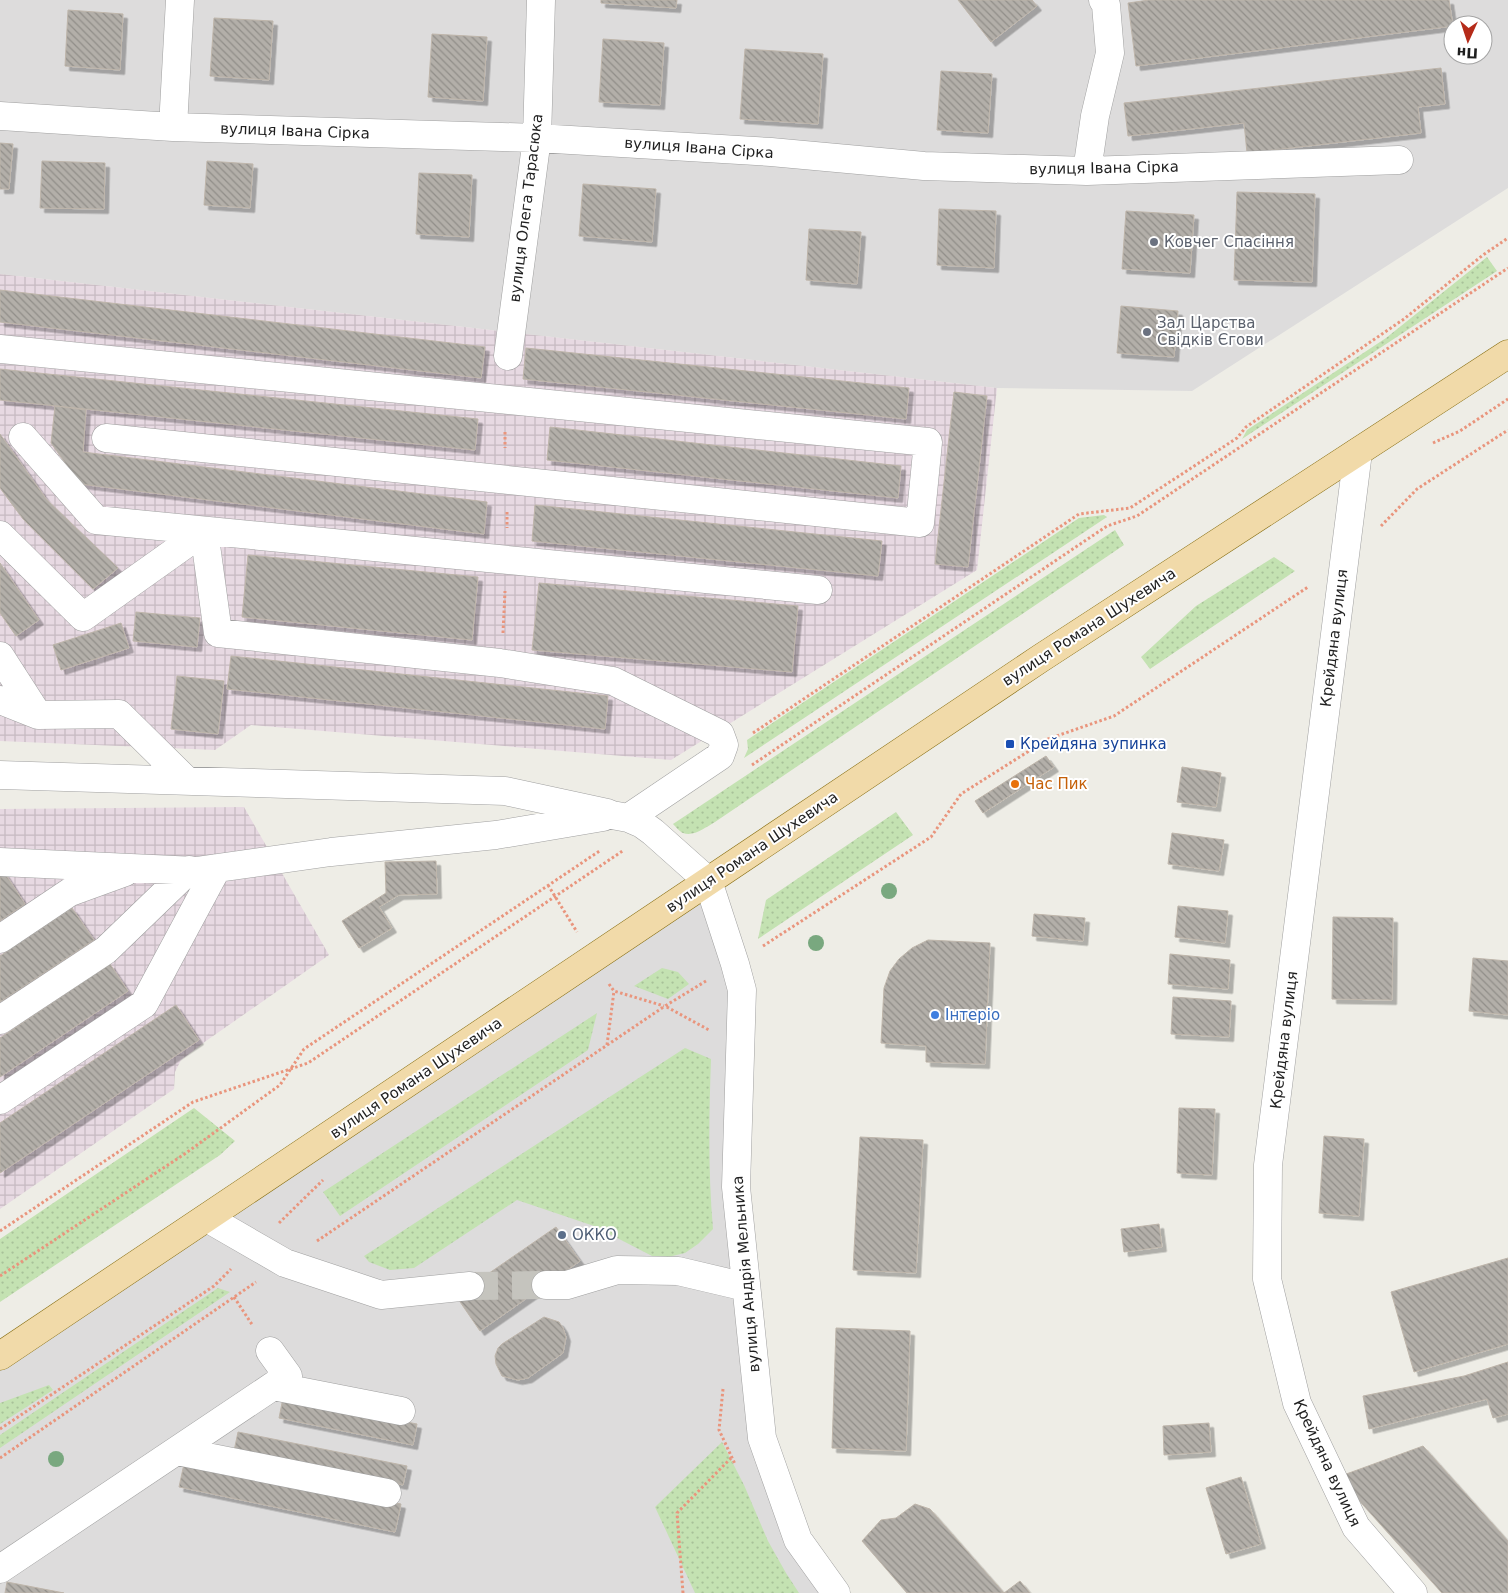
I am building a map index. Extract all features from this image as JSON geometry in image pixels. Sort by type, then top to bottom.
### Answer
[{"type":"main road","name":"вулиця Романа Шухевича","points":[[0,1356],[1041,658],[1508,354]]},
{"type":"street","points":[[173,127],[180,0]]},
{"type":"street","name":"вулиця Олега Тарасюка","points":[[508,356],[537,138],[542,0]]},
{"type":"street","points":[[1087,171],[1095,116],[1110,53],[1106,5],[1103,0]]},
{"type":"street","name":"вулиця Івана Сірка","points":[[0,116],[173,127],[537,138],[771,152],[924,166],[1087,171],[1399,160]]},
{"type":"street","points":[[0,349],[928,442],[920,523],[106,438]]},
{"type":"street","points":[[23,437],[96,520],[818,590]]},
{"type":"street","name":"Крейдяна вулиця","points":[[1358,452],[1268,1165],[1268,1278],[1297,1403],[1356,1527],[1413,1593]]},
{"type":"street","points":[[0,535],[83,617],[204,530]]},
{"type":"street","points":[[0,862],[188,870],[217,868],[331,852],[496,835],[620,817],[720,756],[724,745],[720,734],[613,682],[500,663],[218,632],[204,530]]},
{"type":"street","points":[[0,656],[38,715]]},
{"type":"street","points":[[0,700],[38,715]]},
{"type":"street","points":[[0,713],[38,715],[119,714],[188,781]]},
{"type":"street","points":[[0,774],[505,791],[607,813],[642,824],[708,881]]},
{"type":"street","points":[[0,939],[70,892],[136,868]]},
{"type":"street","points":[[0,1100],[144,1004],[217,868]]},
{"type":"street","points":[[0,1020],[106,950],[188,870]]},
{"type":"street","name":"вулиця Андрія Мельника","points":[[708,881],[742,990],[736,1187],[762,1438],[798,1540],[836,1593]]},
{"type":"street","points":[[207,1218],[285,1263],[381,1295],[470,1286]]},
{"type":"street","points":[[546,1285],[567,1285],[617,1270],[678,1271],[746,1287]]},
{"type":"street","points":[[0,1570],[288,1376],[270,1351]]},
{"type":"street","points":[[273,1386],[401,1411]]},
{"type":"street","points":[[177,1451],[387,1493]]},
{"type":"path","points":[[749,766],[1106,526],[1137,516],[1508,268]]},
{"type":"path","points":[[1377,530],[1417,490],[1508,430]]},
{"type":"path","points":[[0,1458],[665,1006],[735,964],[931,837],[961,794],[1048,739],[1114,716],[1343,564]]},
{"type":"path","points":[[0,1231],[193,1102],[308,1062],[616,854],[653,832]]},
{"type":"path","points":[[607,1045],[614,991],[665,1006],[714,1033]]},
{"type":"path","points":[[724,1383],[719,1430],[736,1466]]},
{"type":"path","points":[[682,1593],[677,1513],[732,1458]]},
{"type":"shaded area","points":[[0,0],[1508,0],[1508,188],[1192,391],[997,388],[0,274]]},
{"type":"shaded area","points":[[0,274],[997,388],[977,570],[671,760],[251,725],[215,750],[0,741]]},
{"type":"shaded area","points":[[244,807],[329,955],[181,1060],[175,1072],[174,1089],[0,1209],[0,809]]},
{"type":"shaded area","points":[[708,881],[735,964],[736,1187],[762,1438],[836,1593],[0,1593],[0,1356]]},
{"type":"green space","points":[[1487,257],[1497,271],[1242,439],[1247,430],[1386,338]]},
{"type":"green space","points":[[1104,515],[1107,517],[744,758],[748,749],[747,740],[1079,518]]},
{"type":"green space","points":[[1115,530],[1124,545],[715,822],[691,834],[681,832],[673,824]]},
{"type":"green space","points":[[1274,557],[1295,571],[1150,669],[1141,657],[1196,606]]},
{"type":"green space","points":[[896,812],[913,835],[758,939],[766,900]]},
{"type":"green space","points":[[662,968],[678,972],[689,984],[668,999],[634,986]]},
{"type":"green space","points":[[597,1013],[588,1050],[340,1216],[323,1192]]},
{"type":"green space","points":[[685,1048],[711,1059],[709,1144],[713,1229],[698,1244],[685,1253],[668,1257],[652,1256],[594,1226],[517,1200],[414,1268],[390,1270],[369,1262],[364,1256]]},
{"type":"green space","points":[[194,1108],[235,1141],[220,1155],[0,1302],[0,1239]]},
{"type":"green space","points":[[218,1288],[230,1292],[0,1448],[0,1435]]},
{"type":"green space","points":[[49,1385],[53,1390],[0,1424],[0,1403]]},
{"type":"green space","points":[[722,1442],[744,1485],[768,1541],[799,1593],[695,1593],[655,1507]]},
{"type":"building","points":[[601,0],[677,0],[676,8],[601,3]]},
{"type":"building","points":[[958,0],[1032,0],[1037,6],[991,42]]},
{"type":"building","points":[[1149,0],[1449,0],[1451,15],[1443,15],[1443,27],[1136,66],[1128,3]]},
{"type":"building","points":[[68,10],[123,14],[120,70],[65,66]]},
{"type":"building","points":[[214,18],[273,21],[269,80],[210,76]]},
{"type":"building","points":[[432,34],[487,37],[483,101],[428,97]]},
{"type":"building","points":[[603,39],[664,43],[660,105],[599,102]]},
{"type":"building","points":[[745,49],[823,54],[818,124],[740,119]]},
{"type":"building","points":[[1441,68],[1445,104],[1418,107],[1421,133],[1247,153],[1244,123],[1128,136],[1124,103]]},
{"type":"building","points":[[941,71],[992,74],[988,133],[937,130]]},
{"type":"building","points":[[0,143],[13,144],[9,189],[0,189]]},
{"type":"building","points":[[42,161],[105,163],[104,209],[40,208]]},
{"type":"building","points":[[207,161],[253,164],[250,208],[204,205]]},
{"type":"building","points":[[419,173],[472,175],[469,237],[416,234]]},
{"type":"building","points":[[583,184],[656,189],[652,242],[579,236]]},
{"type":"building","points":[[1237,192],[1315,194],[1312,282],[1234,280]]},
{"type":"building","points":[[939,209],[996,211],[994,268],[937,265]]},
{"type":"building","points":[[1126,211],[1194,215],[1190,273],[1122,269]]},
{"type":"building","points":[[809,229],[861,232],[857,284],[806,280]]},
{"type":"building","points":[[0,290],[485,347],[481,378],[0,322]]},
{"type":"building","name":"Зал Царства Свідків Єгови","points":[[1121,306],[1178,311],[1174,357],[1117,353]]},
{"type":"building","points":[[526,348],[909,388],[906,419],[523,379]]},
{"type":"building","points":[[0,369],[478,419],[475,450],[0,400]]},
{"type":"building","points":[[954,392],[987,396],[968,567],[935,564]]},
{"type":"building","points":[[55,406],[86,410],[83,452],[487,502],[484,534],[80,484],[51,443]]},
{"type":"building","points":[[550,427],[901,466],[898,498],[547,460]]},
{"type":"building","points":[[0,434],[47,500],[118,568],[93,589],[23,519],[0,488]]},
{"type":"building","points":[[535,505],[882,541],[878,576],[532,541]]},
{"type":"building","points":[[248,555],[478,577],[472,640],[242,617]]},
{"type":"building","points":[[0,563],[39,620],[16,636],[0,613]]},
{"type":"building","points":[[539,583],[798,606],[792,672],[532,650]]},
{"type":"building","points":[[136,612],[200,618],[197,647],[133,641]]},
{"type":"building","points":[[121,623],[129,648],[61,670],[53,645]]},
{"type":"building","points":[[231,656],[608,696],[605,729],[227,689]]},
{"type":"building","points":[[177,676],[224,681],[218,734],[171,729]]},
{"type":"building","name":"Час Пик","points":[[1046,756],[1054,767],[983,813],[975,801]]},
{"type":"building","points":[[1182,767],[1221,773],[1216,807],[1177,802]]},
{"type":"building","points":[[1172,833],[1224,840],[1219,871],[1168,864]]},
{"type":"building","points":[[436,861],[437,894],[399,895],[379,907],[392,928],[359,948],[342,921],[386,893],[385,862]]},
{"type":"building","points":[[4,872],[25,904],[0,921],[0,874]]},
{"type":"building","points":[[1178,906],[1228,911],[1225,943],[1175,937]]},
{"type":"building","points":[[72,908],[94,940],[0,1002],[0,956]]},
{"type":"building","points":[[1034,914],[1085,918],[1083,941],[1032,936]]},
{"type":"building","points":[[1333,917],[1393,918],[1392,1000],[1332,999]]},
{"type":"building","name":"Інтеріо","points":[[928,940],[990,943],[985,1064],[926,1062],[926,1046],[881,1043],[884,988],[890,971],[899,959],[912,948]]},
{"type":"building","points":[[1170,954],[1230,960],[1228,989],[1168,984]]},
{"type":"building","points":[[1473,958],[1508,961],[1508,1015],[1469,1011]]},
{"type":"building","points":[[110,964],[128,991],[0,1077],[0,1038]]},
{"type":"building","points":[[1173,997],[1231,1001],[1229,1037],[1171,1034]]},
{"type":"building","points":[[176,1005],[199,1040],[0,1173],[0,1123]]},
{"type":"building","points":[[1179,1108],[1215,1109],[1212,1175],[1177,1173]]},
{"type":"building","points":[[1324,1136],[1364,1139],[1359,1216],[1319,1213]]},
{"type":"building","points":[[860,1137],[923,1140],[916,1273],[853,1270]]},
{"type":"building","points":[[1159,1224],[1162,1247],[1124,1252],[1121,1229]]},
{"type":"building","points":[[556,1227],[580,1261],[480,1331],[456,1296]]},
{"type":"building","points":[[1508,1258],[1508,1344],[1414,1372],[1391,1292]]},
{"type":"building","points":[[544,1317],[559,1322],[563,1328],[566,1337],[563,1353],[528,1378],[518,1380],[502,1376],[496,1364],[495,1356],[498,1348]]},
{"type":"building","points":[[836,1328],[910,1331],[906,1451],[832,1448]]},
{"type":"building","points":[[1508,1362],[1508,1414],[1493,1418],[1487,1399],[1369,1429],[1363,1396],[1464,1376]]},
{"type":"building","points":[[283,1398],[417,1424],[413,1445],[279,1418]]},
{"type":"building","points":[[1209,1423],[1211,1452],[1164,1455],[1163,1426]]},
{"type":"building","points":[[238,1432],[407,1466],[403,1485],[234,1451]]},
{"type":"building","points":[[1423,1446],[1508,1541],[1508,1593],[1442,1593],[1338,1477]]},
{"type":"building","points":[[185,1459],[401,1504],[395,1532],[179,1487]]},
{"type":"building","points":[[1241,1477],[1261,1544],[1226,1554],[1206,1488]]},
{"type":"building","points":[[915,1504],[930,1509],[1004,1593],[907,1593],[862,1541],[881,1520],[896,1518]]},
{"type":"building","points":[[1020,1581],[1030,1593],[1004,1593]]},
{"type":"building","points":[[7,1582],[64,1593],[5,1593]]},
{"type":"tunnel","points":[[470,1286],[546,1285]]},
{"type":"place","name":"Ковчег Спасіння","points":[[1154,242]]},
{"type":"place","name":"Зал Царства Свідків Єгови","points":[[1147,332]]},
{"type":"place","name":"Крейдяна зупинка","points":[[1010,744]]},
{"type":"place","name":"Час Пик","points":[[1015,784]]},
{"type":"place","name":"Інтеріо","points":[[935,1015]]},
{"type":"place","name":"ОККО","points":[[562,1235]]}]
